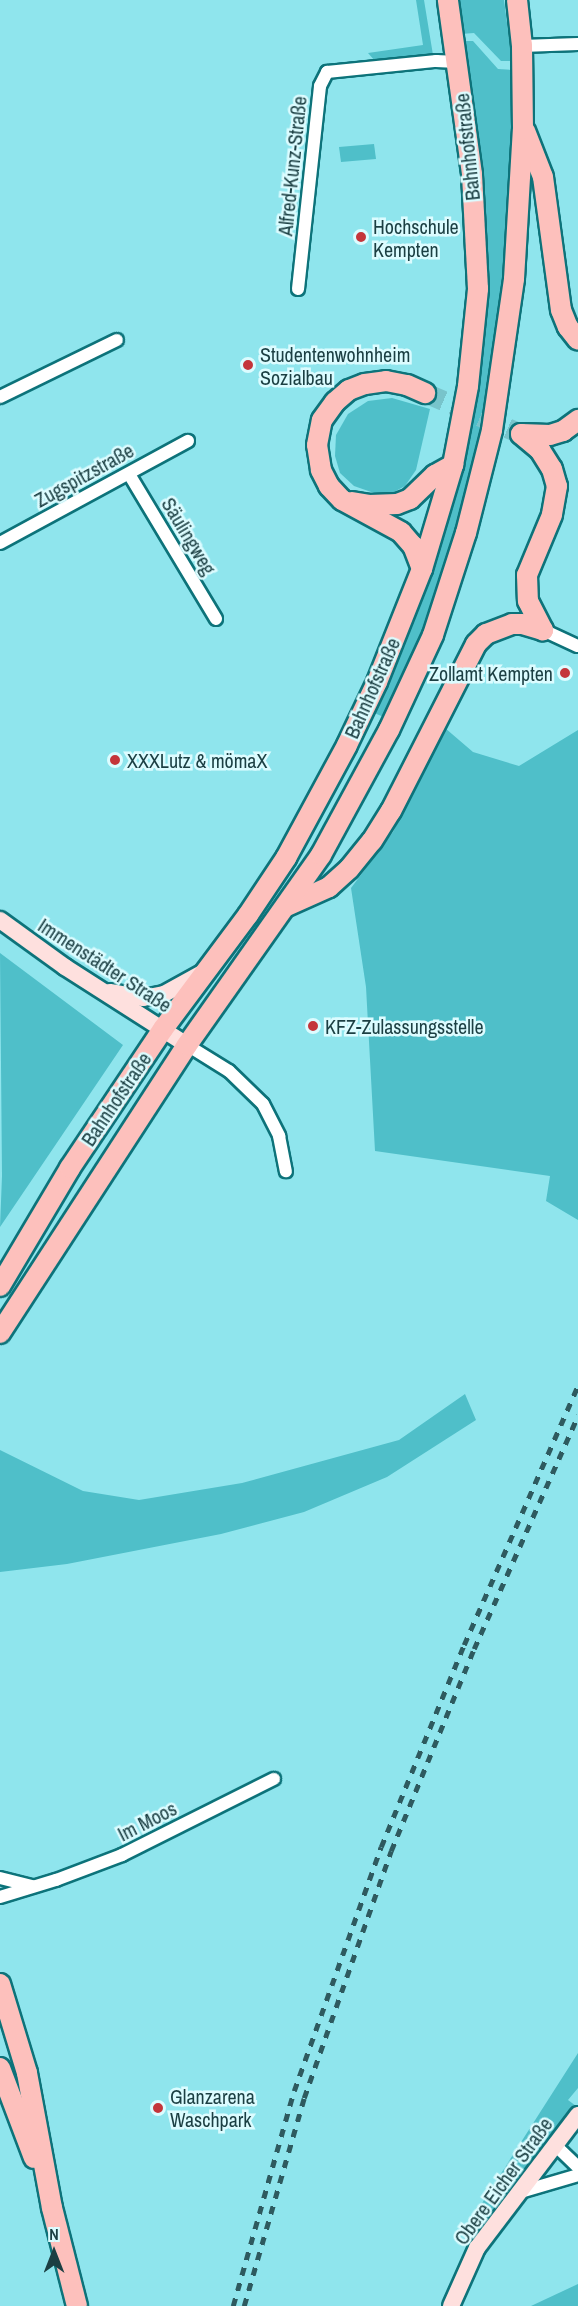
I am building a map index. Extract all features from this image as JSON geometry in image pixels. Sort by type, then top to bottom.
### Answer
[{"type":"main road","name":"Bahnhofstraße","points":[[0,1286],[70,1168],[164,1029],[278,870],[330,777],[377,682],[422,569],[453,465],[468,386],[478,289],[472,174],[448,0]]},
{"type":"main road","name":"Bahnhofstraße","points":[[0,1333],[187,1045],[321,855],[389,730],[433,635],[466,533],[492,430],[514,279],[523,129],[522,46],[517,0]]},
{"type":"main road","points":[[523,129],[543,177],[561,310],[568,327],[578,340]]},
{"type":"main road","points":[[422,569],[413,546],[401,532],[342,500],[329,486],[321,470],[317,445],[322,420],[335,402],[349,390],[365,384],[386,381],[407,385],[425,393]]},
{"type":"main road","points":[[543,630],[528,601],[527,582],[552,515],[557,486],[552,469],[540,450],[521,434],[550,435],[563,431],[578,420]]},
{"type":"main road","points":[[342,500],[369,505],[397,504],[410,499],[435,475],[453,465]]},
{"type":"main road","points":[[287,906],[329,886],[349,869],[372,841],[391,811],[476,644],[486,634],[512,624],[522,624],[543,630]]},
{"type":"main road","points":[[0,1984],[27,2073],[52,2208],[77,2306]]},
{"type":"main road","points":[[0,2068],[52,2208]]},
{"type":"street","points":[[522,46],[578,44]]},
{"type":"street","name":"Alfred-Kunz-Straße","points":[[298,289],[319,93],[327,72],[436,61],[457,62]]},
{"type":"street","points":[[0,397],[117,340]]},
{"type":"street","name":"Zugspitzstraße","points":[[0,543],[188,441]]},
{"type":"street","name":"Säulingweg","points":[[129,474],[216,619]]},
{"type":"street","points":[[543,630],[578,646]]},
{"type":"street","name":"Immenstädter Straße","points":[[0,920],[187,1045]]},
{"type":"street","points":[[104,991],[143,998],[164,994],[205,972]]},
{"type":"street","points":[[187,1045],[229,1071],[263,1104],[279,1136],[286,1171]]},
{"type":"street","name":"Im Moos","points":[[0,1897],[122,1855],[274,1779]]},
{"type":"street","points":[[0,1878],[34,1886]]},
{"type":"street","name":"Obere Eicher Straße","points":[[451,2306],[477,2248],[516,2193],[578,2115]]},
{"type":"street","points":[[554,2144],[578,2167]]},
{"type":"street","points":[[516,2193],[578,2175]]},
{"type":"shaded area","points":[[416,0],[424,0],[433,55],[375,61],[368,53],[423,45]]},
{"type":"shaded area","points":[[456,0],[504,0],[512,61],[501,61],[474,33],[461,34]]},
{"type":"shaded area","points":[[463,41],[473,41],[498,69],[513,70],[505,278],[485,425],[457,531],[424,634],[386,718],[372,712],[467,436],[484,334],[486,234],[484,173]]},
{"type":"shaded area","points":[[374,144],[376,159],[341,162],[339,147]]},
{"type":"shaded area","points":[[392,398],[430,409],[416,470],[405,486],[392,493],[374,493],[354,486],[340,473],[335,456],[336,435],[348,414],[368,401]]},
{"type":"shaded area","points":[[445,728],[473,752],[519,766],[578,730],[578,1220],[546,1201],[550,1176],[375,1151],[366,987],[351,888],[393,832]]},
{"type":"shaded area","points":[[0,953],[123,1045],[0,1227],[2,1176]]},
{"type":"shaded area","points":[[465,1394],[476,1420],[387,1477],[304,1512],[221,1534],[67,1564],[0,1572],[0,1450],[83,1491],[139,1500],[242,1483],[399,1440]]},
{"type":"shaded area","points":[[578,2053],[578,2088],[568,2100],[576,2106],[551,2133],[469,2243],[479,2208]]},
{"type":"shaded area","points":[[578,2284],[578,2306],[531,2306]]},
{"type":"tunnel","points":[[425,393],[521,434]]},
{"type":"railway","points":[[233,2306],[294,2091],[381,1847],[464,1645],[578,1385]]},
{"type":"railway","points":[[244,2306],[304,2098],[391,1851],[474,1649],[578,1415]]},
{"type":"place","name":"Hochschule Kempten","points":[[361,237]]},
{"type":"place","name":"Studentenwohnheim Sozialbau","points":[[248,365]]},
{"type":"place","name":"Zollamt Kempten","points":[[565,673]]},
{"type":"place","name":"XXXLutz & mömaX","points":[[115,760]]},
{"type":"place","name":"KFZ-Zulassungsstelle","points":[[313,1026]]},
{"type":"place","name":"Glanzarena Waschpark","points":[[158,2108]]}]
